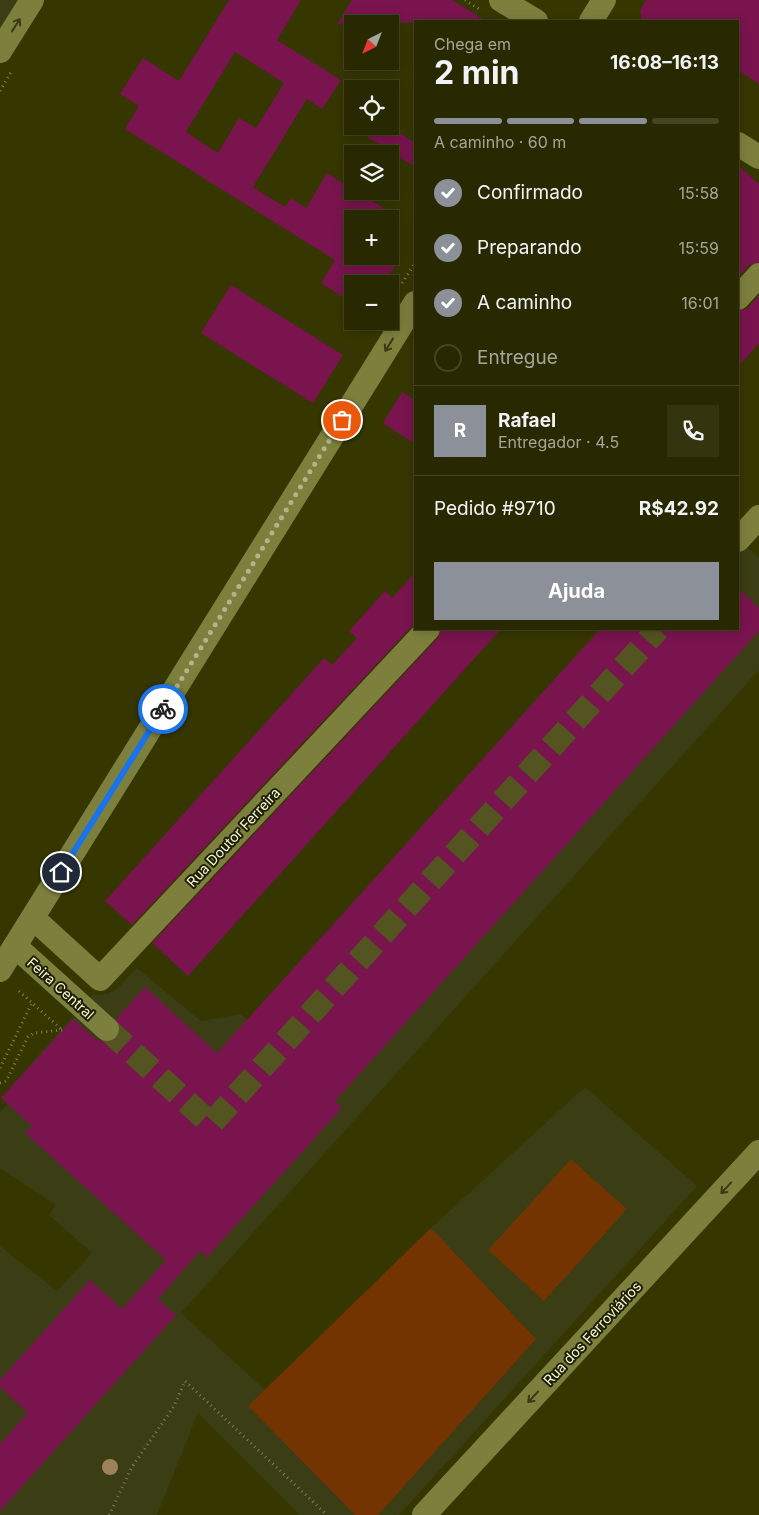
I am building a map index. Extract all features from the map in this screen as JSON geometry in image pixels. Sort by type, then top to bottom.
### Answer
[{"type":"street","points":[[0,51],[32,0]]},
{"type":"street","points":[[501,0],[534,20]]},
{"type":"street","points":[[591,20],[604,0]]},
{"type":"street","points":[[739,145],[759,157]]},
{"type":"street","points":[[739,297],[759,275]]},
{"type":"street","points":[[0,970],[414,305]]},
{"type":"street","points":[[739,539],[759,516]]},
{"type":"street","name":"Rua Doutor Ferreira","points":[[33,918],[100,979],[427,630]]},
{"type":"street","name":"Feira Central","points":[[15,946],[107,1029]]},
{"type":"street","name":"Rua dos Ferroviários","points":[[424,1515],[759,1152]]},
{"type":"path","points":[[0,1083],[6,1081],[28,1037],[34,1033],[62,1030],[19,991]]},
{"type":"path","points":[[0,1068],[32,1003]]},
{"type":"path","points":[[109,1515],[132,1467],[174,1406],[185,1381],[327,1515]]},
{"type":"shaded area","points":[[0,0],[32,0],[0,51]]},
{"type":"shaded area","points":[[739,539],[759,558],[759,670],[181,1313],[265,1390],[431,1228],[585,1087],[697,1186],[399,1515],[300,1515],[198,1413],[157,1515],[0,1515],[0,1246],[57,1291],[92,1253],[49,1215],[56,1205],[0,1168],[0,1112],[8,1104],[1,1098],[92,995],[108,994],[118,988],[137,968],[201,1021],[241,1014],[247,1020],[599,630],[739,630]]},
{"type":"shaded area","points":[[571,1159],[627,1209],[544,1301],[488,1250]]},
{"type":"shaded area","points":[[431,1228],[536,1339],[378,1515],[355,1515],[248,1406]]},
{"type":"building","points":[[229,0],[301,0],[277,40],[341,80],[322,109],[307,99],[253,187],[285,207],[291,198],[306,208],[327,173],[344,184],[344,200],[370,200],[387,210],[344,210],[344,265],[396,265],[389,275],[344,275],[344,298],[321,283],[335,260],[125,129],[139,106],[120,94],[143,58],[179,81]],"holes":[[[235,52],[284,83],[256,128],[239,118],[218,153],[186,132]]]},
{"type":"building","points":[[352,0],[452,0],[484,20],[414,20],[414,22],[399,23],[399,15],[344,15],[344,24],[337,24]]},
{"type":"building","points":[[646,0],[759,0],[759,84],[739,71],[739,20],[642,20],[640,10]]},
{"type":"building","points":[[399,133],[414,142],[414,166],[399,157],[399,145],[380,145],[364,135],[399,135]]},
{"type":"building","points":[[739,166],[759,184],[759,262],[749,265],[739,277]]},
{"type":"building","points":[[231,285],[343,355],[313,403],[201,333]]},
{"type":"building","points":[[759,295],[759,343],[739,366],[739,311],[748,308]]},
{"type":"building","points":[[402,392],[414,399],[414,443],[383,423]]},
{"type":"building","points":[[414,574],[414,624],[132,925],[105,901],[324,658],[332,665],[357,638],[349,631],[385,591],[392,598]]},
{"type":"building","points":[[739,589],[759,608],[759,631],[335,1101],[342,1108],[207,1257],[200,1251],[158,1299],[176,1315],[0,1511],[0,1444],[28,1413],[0,1387],[0,1380],[90,1280],[122,1309],[166,1260],[25,1133],[32,1126],[1,1098],[73,1019],[97,1040],[111,1042],[117,1039],[120,1031],[116,1019],[145,987],[217,1053],[599,630],[739,630]]},
{"type":"building","points":[[441,630],[500,630],[188,976],[152,943],[438,638]]},
{"type":"tunnel","points":[[107,1029],[211,1124],[657,630]]},
{"type":"way so far","points":[[163,709],[342,420]]},
{"type":"route","points":[[61,872],[163,709]]}]
